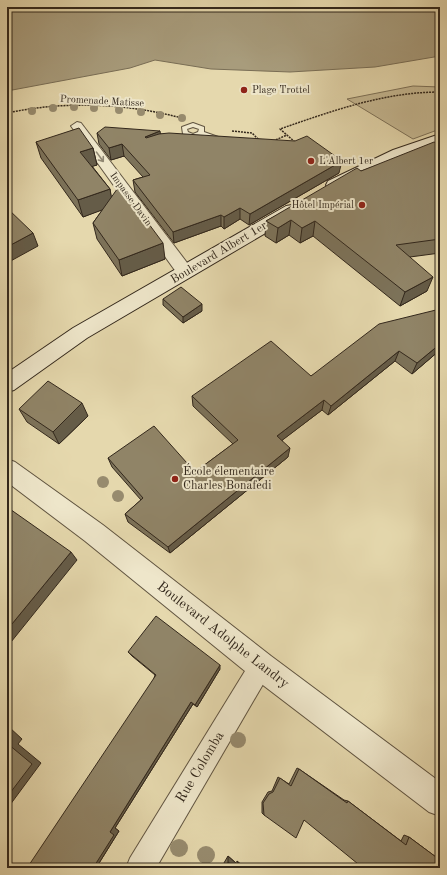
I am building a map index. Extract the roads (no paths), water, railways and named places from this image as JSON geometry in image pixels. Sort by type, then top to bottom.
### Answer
[{"type":"main road","name":"Boulevard Albert 1er","points":[[7,384],[80,333],[313,197],[347,178],[398,153],[440,138]]},
{"type":"main road","name":"Boulevard Adolphe Landry","points":[[7,469],[94,532],[261,666],[440,801]]},
{"type":"street","name":"Impasse Davin","points":[[77,126],[186,272]]},
{"type":"street","name":"Rue Colomba","points":[[140,868],[261,666]]},
{"type":"lane","points":[[202,131],[193,136],[185,133],[184,128],[198,125],[202,131],[227,140]]},
{"type":"place","name":"Plage Trottel","points":[[244,90]]},
{"type":"place","name":"L'Albert 1er","points":[[311,161]]},
{"type":"place","name":"Hôtel Impérial","points":[[362,205]]},
{"type":"place","name":"École élementaire Charles Bonafedi","points":[[175,479]]}]
